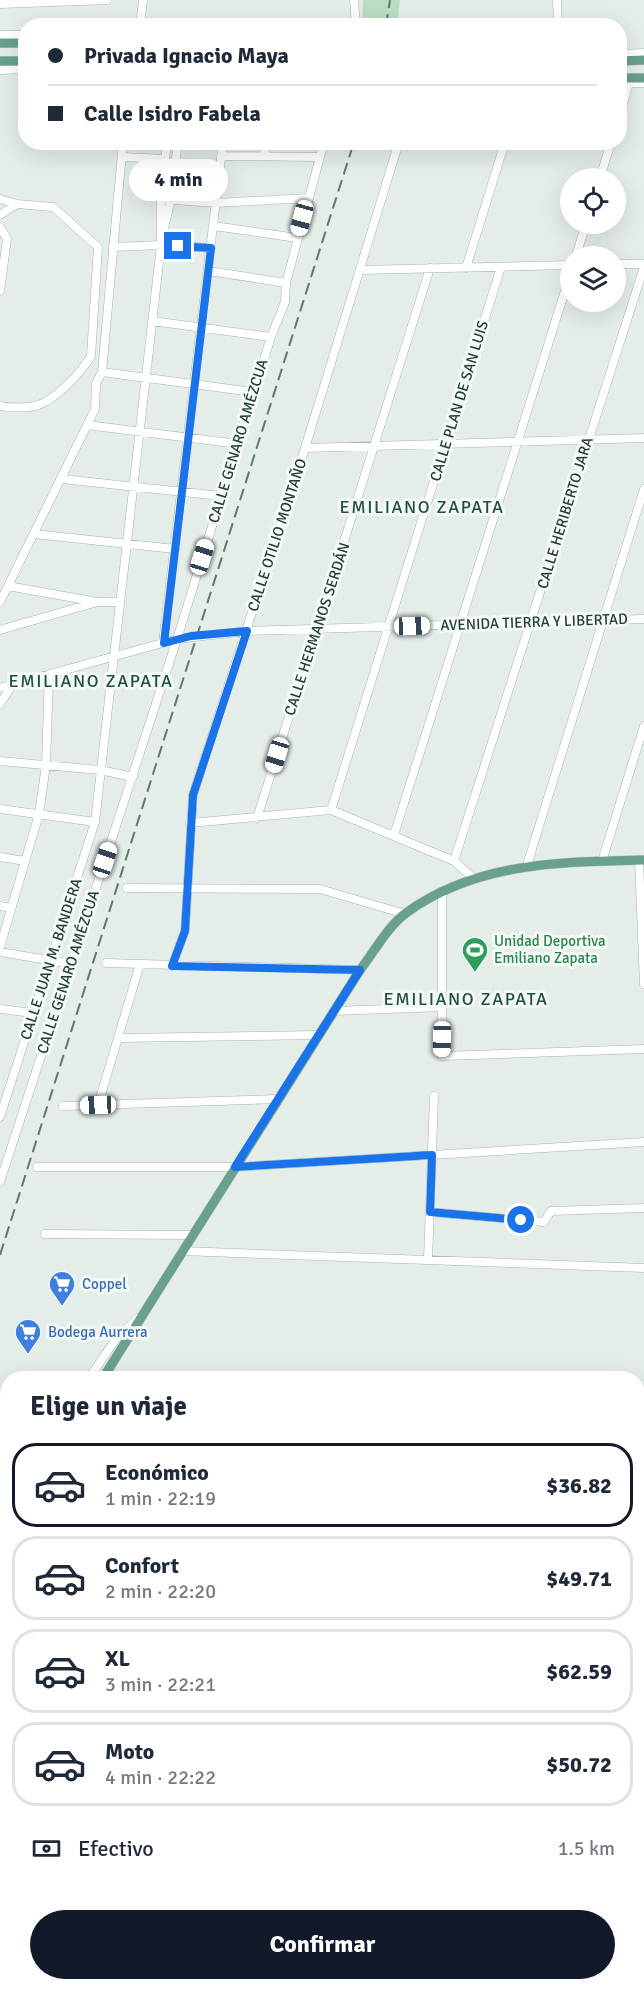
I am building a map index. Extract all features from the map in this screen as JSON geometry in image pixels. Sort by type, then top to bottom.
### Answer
[{"type":"main road","points":[[0,43],[18,43]]},
{"type":"main road","points":[[627,61],[644,60]]},
{"type":"main road","points":[[0,61],[18,61]]},
{"type":"main road","points":[[627,78],[644,78]]},
{"type":"main road","points":[[108,1371],[139,1317],[360,970],[405,914],[442,892],[473,878],[527,865],[642,860]]},
{"type":"street","points":[[0,4],[107,0]]},
{"type":"street","points":[[141,18],[143,0]]},
{"type":"street","points":[[354,0],[355,18]]},
{"type":"street","points":[[557,0],[558,18]]},
{"type":"street","points":[[0,35],[18,35]]},
{"type":"street","points":[[627,54],[644,53]]},
{"type":"street","points":[[0,70],[18,69]]},
{"type":"street","points":[[627,90],[629,83],[644,83]]},
{"type":"street","points":[[0,602],[95,409],[96,383],[102,372],[122,150]]},
{"type":"street","points":[[161,242],[161,199],[166,150]]},
{"type":"street","points":[[161,242],[171,199],[177,150]]},
{"type":"street","points":[[164,643],[221,150]]},
{"type":"street","points":[[264,156],[265,150]]},
{"type":"street","name":"CALLE GENARO AMÉZCUA","points":[[0,1182],[133,777],[220,496],[239,444],[270,338],[285,302],[286,283],[321,150]]},
{"type":"street","name":"CALLE OTILIO MONTAÑO","points":[[172,966],[185,931],[193,795],[305,448],[397,150]]},
{"type":"street","points":[[466,268],[503,150]]},
{"type":"street","points":[[603,168],[609,150]]},
{"type":"street","points":[[221,156],[319,157]]},
{"type":"street","points":[[122,157],[165,159]]},
{"type":"street","points":[[161,199],[216,202],[308,198]]},
{"type":"street","points":[[0,199],[17,204],[53,207],[98,247],[91,356],[83,370],[43,404],[14,408],[0,406]]},
{"type":"street","points":[[0,215],[17,204]]},
{"type":"street","points":[[214,226],[297,238]]},
{"type":"street","points":[[0,227],[7,239],[0,291]]},
{"type":"street","points":[[113,248],[161,242],[211,248]]},
{"type":"street","name":"CALLE JUAN M. BANDERA","points":[[0,1118],[94,822],[161,242]]},
{"type":"street","points":[[360,270],[560,265]]},
{"type":"street","points":[[626,265],[644,266]]},
{"type":"street","name":"CALLE HERIBERTO JARA","points":[[454,861],[644,266]]},
{"type":"street","name":"CALLE PLAN DE SAN LUIS","points":[[331,810],[501,267]]},
{"type":"street","name":"CALLE HERMANOS SERDÁN","points":[[257,818],[376,446],[430,268]]},
{"type":"street","points":[[209,270],[286,283]]},
{"type":"street","points":[[394,835],[560,307]]},
{"type":"street","points":[[152,321],[270,338]]},
{"type":"street","points":[[102,372],[253,392]]},
{"type":"street","points":[[87,425],[239,444]]},
{"type":"street","points":[[305,448],[644,438]]},
{"type":"street","points":[[62,479],[220,496]]},
{"type":"street","points":[[527,865],[644,489]]},
{"type":"street","points":[[34,534],[175,549]]},
{"type":"street","points":[[8,586],[97,602],[119,602]]},
{"type":"street","points":[[0,630],[97,602]]},
{"type":"street","name":"AVENIDA TIERRA Y LIBERTAD","points":[[0,688],[177,639],[247,631],[644,619]]},
{"type":"street","points":[[0,947],[39,814],[46,765],[49,674]]},
{"type":"street","points":[[0,704],[12,684]]},
{"type":"street","points":[[602,861],[644,726]]},
{"type":"street","points":[[0,761],[100,770],[133,777]]},
{"type":"street","points":[[0,809],[94,822]]},
{"type":"street","points":[[190,823],[331,810],[454,861],[473,878]]},
{"type":"street","points":[[0,857],[25,861]]},
{"type":"street","points":[[642,860],[644,984]]},
{"type":"street","points":[[127,888],[320,889],[405,914]]},
{"type":"street","points":[[442,892],[442,1056],[644,1049]]},
{"type":"street","points":[[0,906],[11,909]]},
{"type":"street","points":[[0,952],[71,964]]},
{"type":"street","points":[[106,963],[360,970]]},
{"type":"street","points":[[98,1105],[140,964]]},
{"type":"street","points":[[334,1011],[442,1007]]},
{"type":"street","points":[[0,1009],[33,1013]]},
{"type":"street","points":[[118,1038],[319,1035]]},
{"type":"street","points":[[428,1260],[434,1095]]},
{"type":"street","points":[[63,1106],[278,1099]]},
{"type":"street","points":[[36,1167],[235,1167],[644,1142]]},
{"type":"street","points":[[430,1212],[544,1222],[551,1211],[644,1208]]},
{"type":"street","points":[[45,1234],[192,1235]]},
{"type":"street","points":[[182,1251],[644,1268]]},
{"type":"street","points":[[94,1371],[116,1339],[139,1317]]},
{"type":"green space","points":[[363,0],[400,0],[398,18],[362,18]]},
{"type":"railway","points":[[387,18],[390,0]]},
{"type":"railway","points":[[0,1255],[351,150]]},
{"type":"place","name":"Unidad Deportiva Emiliano Zapata","points":[[475,973]]},
{"type":"place","name":"Coppel","points":[[62,1307]]},
{"type":"place","name":"Bodega Aurrera","points":[[28,1355]]},
{"type":"district","name":"EMILIANO ZAPATA","points":[[422,507]]},
{"type":"district","name":"EMILIANO ZAPATA","points":[[91,681]]},
{"type":"district","name":"EMILIANO ZAPATA","points":[[466,999]]},
{"type":"route","points":[[178,246],[211,248],[164,643],[191,636],[247,631],[193,795],[185,931],[172,966],[360,970],[235,1167],[432,1155],[430,1212],[521,1220]]}]
